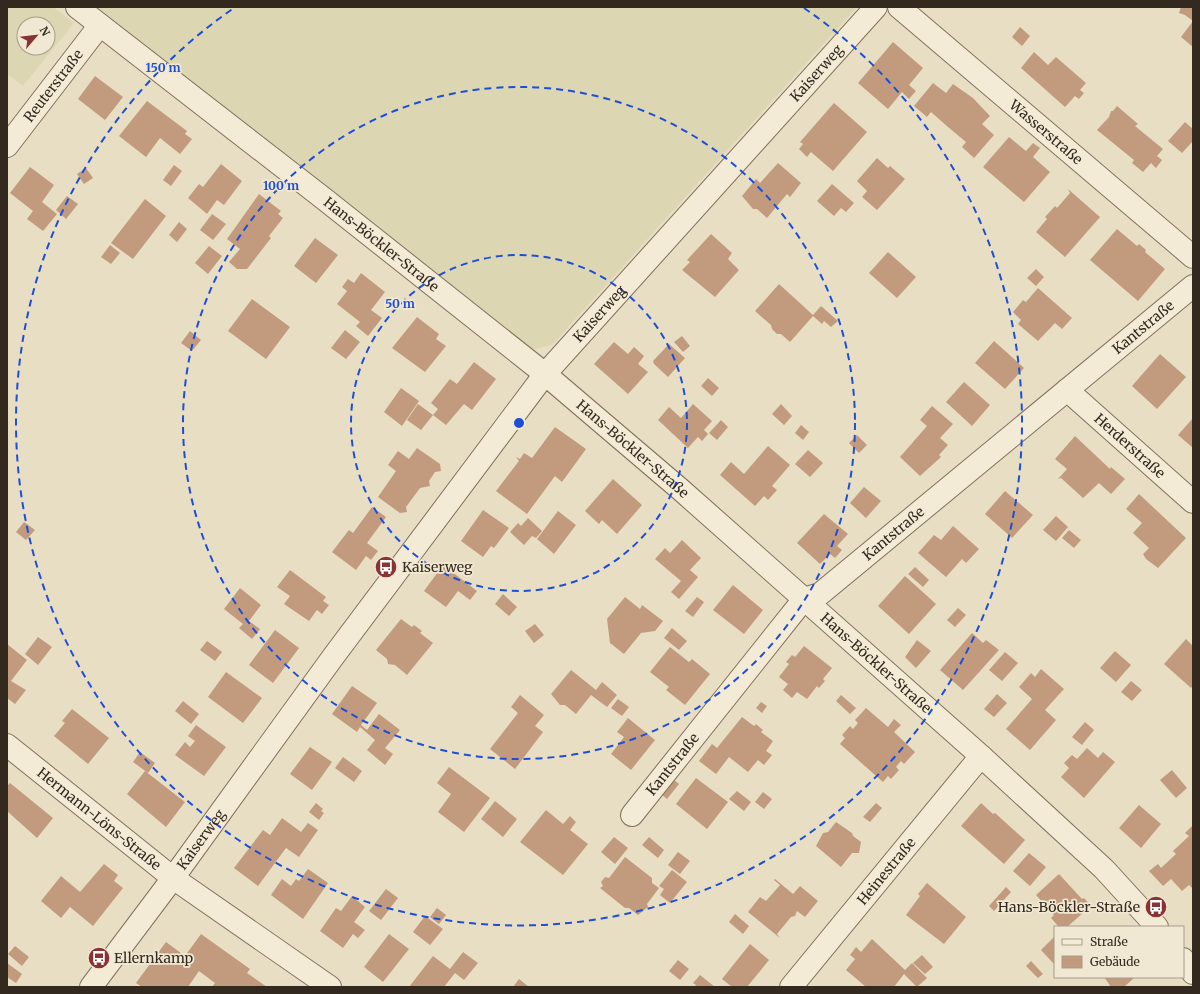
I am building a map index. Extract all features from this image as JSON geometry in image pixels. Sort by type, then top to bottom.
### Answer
[{"type":"street","name":"Hans-Böckler-Straße","points":[[77,7],[323,198],[545,374],[680,490],[981,756],[1104,869],[1156,926]]},
{"type":"street","name":"Kaiserweg","points":[[91,987],[173,878],[333,657],[545,374],[876,7]]},
{"type":"street","name":"Wasserstraße","points":[[899,7],[1193,257]]},
{"type":"street","name":"Reuterstraße","points":[[7,146],[100,25]]},
{"type":"street","name":"Kantstraße","points":[[632,815],[804,599],[820,594],[1193,286]]},
{"type":"street","name":"Herderstraße","points":[[1067,390],[1193,502]]},
{"type":"street","name":"Hermann-Löns-Straße","points":[[7,744],[173,878],[330,987]]},
{"type":"street","name":"Heinestraße","points":[[791,987],[981,756]]},
{"type":"street","points":[[1184,960],[1193,972]]},
{"type":"shaded area","points":[[7,7],[53,7],[74,23],[56,45],[56,16],[16,16],[16,56],[47,56],[23,86],[7,74]]},
{"type":"shaded area","points":[[97,7],[857,7],[552,345],[531,350]]},
{"type":"building","points":[[1181,7],[1193,7],[1193,21],[1185,15],[1179,13]]},
{"type":"building","points":[[1193,21],[1193,47],[1181,37]]},
{"type":"building","points":[[1020,27],[1030,36],[1022,46],[1012,37]]},
{"type":"building","points":[[893,42],[923,68],[909,85],[916,91],[909,99],[902,92],[888,109],[858,83]]},
{"type":"building","points":[[1034,52],[1048,65],[1056,57],[1086,83],[1080,90],[1084,93],[1079,99],[1075,96],[1065,107],[1021,68]]},
{"type":"building","points":[[95,76],[123,97],[105,120],[78,99]]},
{"type":"building","points":[[933,83],[946,93],[953,84],[973,98],[990,116],[982,124],[994,135],[974,158],[962,147],[966,142],[931,112],[927,117],[914,106]]},
{"type":"building","points":[[147,101],[187,131],[185,134],[192,139],[180,154],[160,138],[146,157],[119,136]]},
{"type":"building","points":[[834,103],[867,132],[833,171],[811,152],[807,157],[799,149],[803,144],[800,142]]},
{"type":"building","points":[[1117,106],[1138,124],[1135,126],[1163,149],[1157,156],[1162,160],[1156,168],[1151,163],[1143,172],[1132,163],[1134,160],[1097,130],[1109,117],[1111,111],[1113,111]]},
{"type":"building","points":[[1185,122],[1193,129],[1193,141],[1182,153],[1168,141]]},
{"type":"building","points":[[1009,137],[1026,151],[1033,143],[1040,148],[1033,157],[1050,172],[1024,202],[983,167]]},
{"type":"building","points":[[877,158],[888,168],[890,166],[905,179],[877,210],[862,197],[867,191],[857,181]]},
{"type":"building","points":[[778,163],[801,183],[790,197],[787,194],[767,218],[757,209],[753,209],[742,196],[756,179],[760,183]]},
{"type":"building","points":[[221,164],[242,181],[224,205],[217,200],[207,214],[188,198],[199,184],[203,187]]},
{"type":"building","points":[[174,165],[182,171],[171,186],[163,180]]},
{"type":"building","points":[[30,167],[54,185],[42,202],[57,214],[43,231],[27,219],[33,211],[10,193]]},
{"type":"building","points":[[86,168],[93,178],[84,184],[77,174]]},
{"type":"building","points":[[832,184],[854,203],[846,212],[841,208],[834,216],[817,201]]},
{"type":"building","points":[[1068,189],[1100,217],[1065,257],[1036,232],[1047,219],[1045,217],[1055,206],[1057,208],[1070,193]]},
{"type":"building","points":[[259,194],[281,211],[278,214],[283,218],[269,236],[271,238],[247,269],[237,269],[229,262],[240,249],[227,239]]},
{"type":"building","points":[[67,196],[78,204],[66,219],[56,210]]},
{"type":"building","points":[[145,199],[166,216],[133,259],[111,243]]},
{"type":"building","points":[[212,214],[226,224],[213,240],[200,230]]},
{"type":"building","points":[[179,222],[187,229],[177,242],[169,235]]},
{"type":"building","points":[[1117,229],[1137,246],[1139,244],[1146,250],[1145,252],[1165,269],[1138,301],[1090,260]]},
{"type":"building","points":[[711,234],[732,253],[728,259],[739,270],[715,297],[682,270],[690,262],[687,260]]},
{"type":"building","points":[[315,238],[338,255],[316,283],[294,266]]},
{"type":"building","points":[[110,245],[120,253],[111,264],[101,257]]},
{"type":"building","points":[[209,246],[222,256],[208,274],[195,263]]},
{"type":"building","points":[[888,252],[916,277],[897,298],[869,273]]},
{"type":"building","points":[[1036,269],[1044,277],[1036,286],[1027,278]]},
{"type":"building","points":[[361,273],[385,292],[371,310],[382,318],[368,336],[356,326],[360,322],[337,304],[347,291],[342,287],[348,279],[354,283]]},
{"type":"building","points":[[779,284],[813,315],[821,306],[838,321],[831,327],[824,321],[822,324],[813,316],[790,342],[781,334],[777,334],[772,329],[771,325],[755,311]]},
{"type":"building","points":[[1038,288],[1072,318],[1062,329],[1055,323],[1038,341],[1018,324],[1021,320],[1013,312],[1023,300],[1026,302]]},
{"type":"building","points":[[252,299],[290,327],[266,359],[228,331]]},
{"type":"building","points":[[417,317],[439,334],[436,339],[446,346],[425,372],[392,348]]},
{"type":"building","points":[[345,330],[360,342],[346,359],[331,348]]},
{"type":"building","points":[[190,331],[201,340],[192,351],[181,343]]},
{"type":"building","points":[[682,336],[690,346],[683,352],[674,342]]},
{"type":"building","points":[[994,341],[1024,368],[1005,389],[975,363]]},
{"type":"building","points":[[614,342],[628,354],[634,347],[644,356],[638,364],[648,372],[628,394],[594,364]]},
{"type":"building","points":[[669,344],[685,358],[668,377],[654,364],[653,361]]},
{"type":"building","points":[[1160,354],[1186,377],[1157,409],[1132,386]]},
{"type":"building","points":[[474,362],[496,379],[472,410],[464,404],[446,425],[433,415],[438,409],[431,403],[450,379],[457,384]]},
{"type":"building","points":[[708,378],[719,388],[712,396],[701,386]]},
{"type":"building","points":[[964,382],[990,405],[972,426],[946,402]]},
{"type":"building","points":[[401,388],[419,401],[402,426],[384,412]]},
{"type":"building","points":[[418,404],[433,415],[421,430],[407,420]]},
{"type":"building","points":[[693,404],[712,421],[704,430],[708,434],[702,441],[698,437],[688,448],[658,420],[669,407],[681,418]]},
{"type":"building","points":[[781,404],[792,416],[784,425],[772,414]]},
{"type":"building","points":[[932,406],[953,424],[940,438],[948,445],[939,455],[941,457],[920,476],[900,457],[927,426],[920,420]]},
{"type":"building","points":[[1193,418],[1193,448],[1178,435]]},
{"type":"building","points":[[721,420],[728,427],[717,440],[709,433]]},
{"type":"building","points":[[801,425],[809,432],[803,440],[795,433]]},
{"type":"building","points":[[555,427],[586,449],[562,482],[555,476],[527,514],[496,491],[519,461],[516,457],[520,459],[524,453],[532,458]]},
{"type":"building","points":[[857,435],[867,445],[859,453],[849,443]]},
{"type":"building","points":[[1075,436],[1110,469],[1111,467],[1125,479],[1111,494],[1099,483],[1083,498],[1061,478],[1058,479],[1067,469],[1055,459]]},
{"type":"building","points":[[768,446],[790,465],[772,486],[777,490],[768,500],[764,496],[755,506],[720,475],[731,462],[744,474]]},
{"type":"building","points":[[417,448],[440,464],[441,471],[435,472],[429,481],[430,486],[420,488],[406,507],[407,512],[400,513],[378,497],[396,471],[388,465],[398,451],[409,459]]},
{"type":"building","points":[[808,450],[823,463],[810,477],[795,464]]},
{"type":"building","points":[[613,479],[642,505],[617,534],[602,520],[599,524],[585,511]]},
{"type":"building","points":[[864,487],[881,501],[866,518],[850,503]]},
{"type":"building","points":[[1005,491],[1033,515],[1012,538],[985,514]]},
{"type":"building","points":[[1139,494],[1186,538],[1158,568],[1146,559],[1143,554],[1149,548],[1133,533],[1142,523],[1126,509]]},
{"type":"building","points":[[372,507],[386,517],[367,543],[378,551],[371,560],[366,556],[356,570],[332,552],[349,530],[353,533]]},
{"type":"building","points":[[483,510],[509,528],[494,548],[491,546],[483,557],[461,541]]},
{"type":"building","points":[[558,511],[576,525],[554,554],[537,539]]},
{"type":"building","points":[[824,514],[848,534],[837,546],[842,550],[835,558],[830,554],[820,564],[797,543]]},
{"type":"building","points":[[1056,516],[1068,527],[1056,541],[1043,530]]},
{"type":"building","points":[[528,518],[542,531],[536,538],[532,536],[524,545],[510,532],[518,523],[521,526]]},
{"type":"building","points":[[24,522],[35,530],[26,540],[16,532]]},
{"type":"building","points":[[953,526],[979,549],[966,563],[962,559],[946,577],[918,553],[934,535],[941,540]]},
{"type":"building","points":[[1069,530],[1081,540],[1074,548],[1062,538]]},
{"type":"building","points":[[682,540],[701,558],[690,570],[698,577],[679,599],[671,592],[681,581],[655,559],[665,548],[670,553]]},
{"type":"building","points":[[443,565],[477,591],[470,600],[458,591],[446,607],[424,591]]},
{"type":"building","points":[[915,567],[929,580],[923,587],[908,574]]},
{"type":"building","points":[[290,570],[326,597],[323,601],[329,605],[322,614],[317,610],[309,621],[284,604],[290,596],[277,587]]},
{"type":"building","points":[[905,576],[936,604],[909,634],[878,606]]},
{"type":"building","points":[[733,585],[763,610],[744,634],[713,610]]},
{"type":"building","points":[[240,588],[261,605],[249,621],[260,629],[252,639],[239,628],[243,624],[224,609]]},
{"type":"building","points":[[503,594],[517,607],[509,616],[495,604]]},
{"type":"building","points":[[625,597],[640,609],[642,605],[663,621],[655,631],[641,633],[624,654],[610,643],[607,619]]},
{"type":"building","points":[[697,597],[704,602],[693,617],[685,611]]},
{"type":"building","points":[[958,608],[966,615],[955,627],[947,620]]},
{"type":"building","points":[[401,619],[412,627],[414,625],[422,631],[420,633],[433,643],[407,675],[395,665],[388,664],[387,659],[376,650]]},
{"type":"building","points":[[535,624],[544,635],[534,643],[525,631]]},
{"type":"building","points":[[672,628],[687,641],[679,650],[664,638]]},
{"type":"building","points":[[275,630],[299,648],[273,683],[249,665]]},
{"type":"building","points":[[972,633],[983,643],[986,640],[999,650],[963,690],[940,670]]},
{"type":"building","points":[[38,637],[52,647],[38,665],[25,654]]},
{"type":"building","points":[[1186,639],[1193,646],[1193,685],[1191,688],[1164,664]]},
{"type":"building","points":[[917,640],[931,651],[916,668],[905,657]]},
{"type":"building","points":[[207,641],[222,652],[215,661],[200,650]]},
{"type":"building","points":[[7,644],[27,660],[11,681],[26,690],[15,704],[7,698]]},
{"type":"building","points":[[804,646],[832,668],[823,679],[825,681],[819,688],[817,686],[807,699],[797,692],[792,698],[783,690],[788,684],[779,677],[789,664],[786,662],[792,655],[795,657]]},
{"type":"building","points":[[670,647],[689,662],[692,659],[710,674],[685,705],[666,690],[669,687],[650,672]]},
{"type":"building","points":[[1115,651],[1131,665],[1116,682],[1100,668]]},
{"type":"building","points":[[1005,652],[1018,663],[1002,681],[989,670]]},
{"type":"building","points":[[1041,669],[1064,689],[1045,710],[1056,720],[1030,750],[1006,729],[1032,699],[1019,687],[1031,673],[1035,677]]},
{"type":"building","points":[[571,670],[596,690],[602,682],[617,695],[607,707],[591,695],[576,714],[565,705],[560,705],[551,694]]},
{"type":"building","points":[[226,672],[262,698],[243,723],[208,697]]},
{"type":"building","points":[[1131,681],[1142,690],[1132,701],[1121,692]]},
{"type":"building","points":[[352,686],[377,703],[361,725],[367,730],[379,714],[400,730],[385,748],[393,754],[385,765],[367,750],[375,740],[360,727],[357,732],[332,714]]},
{"type":"building","points":[[997,694],[1007,703],[994,717],[984,709]]},
{"type":"building","points":[[520,695],[544,715],[535,726],[543,732],[515,769],[490,749],[518,713],[511,707]]},
{"type":"building","points":[[841,695],[856,708],[850,714],[836,701]]},
{"type":"building","points":[[618,699],[629,707],[622,716],[611,708]]},
{"type":"building","points":[[183,701],[199,714],[191,724],[175,711]]},
{"type":"building","points":[[761,702],[767,706],[762,713],[756,708]]},
{"type":"building","points":[[866,708],[888,727],[894,719],[901,725],[894,732],[915,752],[904,764],[901,761],[896,767],[899,770],[891,779],[888,776],[883,782],[840,744],[845,738],[842,735],[850,726],[853,729],[858,723],[855,720]]},
{"type":"building","points":[[72,709],[109,738],[88,764],[54,736],[65,723],[62,721]]},
{"type":"building","points":[[742,717],[754,726],[756,724],[763,730],[761,732],[773,741],[766,751],[772,755],[764,765],[758,760],[748,772],[729,757],[716,774],[699,761],[712,744],[717,748]]},
{"type":"building","points":[[628,718],[655,740],[631,770],[611,754],[624,737],[617,732]]},
{"type":"building","points":[[1085,722],[1094,730],[1082,745],[1072,737]]},
{"type":"building","points":[[196,725],[226,747],[204,776],[175,755],[185,742],[190,747],[195,741],[188,736]]},
{"type":"building","points":[[310,747],[332,762],[312,790],[290,774]]},
{"type":"building","points":[[1087,748],[1098,758],[1103,752],[1115,762],[1084,798],[1061,777],[1069,768],[1064,763],[1072,755],[1077,759]]},
{"type":"building","points":[[140,752],[155,763],[148,773],[133,762]]},
{"type":"building","points":[[343,757],[362,771],[354,782],[335,768]]},
{"type":"building","points":[[449,767],[490,798],[464,832],[438,812],[451,794],[437,783]]},
{"type":"building","points":[[1172,770],[1187,788],[1176,798],[1160,780]]},
{"type":"building","points":[[145,771],[185,802],[166,827],[127,794]]},
{"type":"building","points":[[696,778],[728,802],[707,829],[676,804]]},
{"type":"building","points":[[673,779],[679,784],[667,799],[661,794]]},
{"type":"building","points":[[10,783],[53,818],[37,838],[7,811],[7,786]]},
{"type":"building","points":[[737,791],[751,802],[744,811],[729,799]]},
{"type":"building","points":[[763,792],[772,799],[764,809],[755,802]]},
{"type":"building","points":[[495,801],[517,819],[503,837],[481,819]]},
{"type":"building","points":[[316,803],[323,809],[321,811],[324,813],[319,820],[309,812]]},
{"type":"building","points":[[876,803],[882,808],[870,822],[863,817]]},
{"type":"building","points":[[981,803],[993,814],[995,813],[1025,840],[1004,864],[961,826]]},
{"type":"building","points":[[1139,805],[1161,824],[1141,848],[1119,828]]},
{"type":"building","points":[[546,810],[563,824],[570,816],[576,822],[570,830],[588,844],[563,875],[520,842]]},
{"type":"building","points":[[282,818],[301,832],[308,823],[318,830],[299,857],[286,848],[258,886],[234,868],[263,830],[270,835]]},
{"type":"building","points":[[836,822],[852,833],[853,836],[861,842],[859,853],[852,853],[841,867],[816,846],[823,833],[828,832]]},
{"type":"building","points":[[1193,825],[1193,889],[1189,885],[1182,891],[1171,879],[1163,886],[1149,871],[1158,864],[1161,868],[1176,854],[1173,851],[1189,836],[1185,833]]},
{"type":"building","points":[[614,837],[628,848],[615,864],[601,852]]},
{"type":"building","points":[[649,837],[664,850],[658,858],[642,845]]},
{"type":"building","points":[[678,852],[690,861],[680,874],[668,865]]},
{"type":"building","points":[[1029,853],[1046,867],[1030,886],[1013,871]]},
{"type":"building","points":[[625,857],[652,878],[652,883],[659,888],[647,904],[648,907],[638,915],[629,908],[625,908],[600,888],[603,886],[601,882],[605,877],[609,878]]},
{"type":"building","points":[[104,864],[118,875],[114,881],[123,888],[93,926],[70,907],[61,918],[41,901],[61,876],[80,892]]},
{"type":"building","points":[[308,869],[328,883],[303,919],[271,895],[282,879],[291,886],[296,879],[299,881]]},
{"type":"building","points":[[672,870],[687,882],[670,903],[660,895],[664,889],[659,886]]},
{"type":"building","points":[[1059,874],[1082,899],[1084,898],[1091,906],[1068,926],[1058,926],[1051,918],[1054,915],[1036,895]]},
{"type":"building","points":[[775,879],[793,894],[800,886],[818,901],[805,917],[797,911],[795,916],[791,917],[777,934],[780,938],[748,912],[760,897],[766,901],[780,885],[774,880]]},
{"type":"building","points":[[927,883],[966,917],[944,944],[906,915],[920,896],[918,894]]},
{"type":"building","points":[[1006,887],[1011,892],[994,911],[989,906]]},
{"type":"building","points":[[386,889],[398,898],[381,920],[369,911]]},
{"type":"building","points":[[352,896],[365,907],[354,922],[365,930],[358,938],[353,934],[343,948],[320,931],[336,908],[341,911]]},
{"type":"building","points":[[437,908],[446,915],[439,924],[430,917]]},
{"type":"building","points":[[735,914],[749,926],[743,934],[729,922]]},
{"type":"building","points":[[425,916],[443,929],[430,945],[413,932]]},
{"type":"building","points":[[201,934],[250,969],[247,973],[267,987],[212,987],[215,983],[199,971],[188,987],[142,987],[136,983],[166,942],[185,956]]},
{"type":"building","points":[[389,934],[409,949],[383,982],[364,967]]},
{"type":"building","points":[[1054,937],[1054,964],[1041,950]]},
{"type":"building","points":[[872,939],[905,970],[912,963],[927,978],[917,987],[904,974],[894,987],[866,987],[846,970],[855,959],[850,955],[856,947],[861,952]]},
{"type":"building","points":[[750,944],[769,960],[747,987],[732,987],[722,979]]},
{"type":"building","points":[[15,946],[29,957],[22,966],[8,954]]},
{"type":"building","points":[[463,952],[478,963],[464,980],[455,973],[444,987],[409,987],[433,956],[450,969]]},
{"type":"building","points":[[922,955],[933,967],[925,974],[913,963]]},
{"type":"building","points":[[678,960],[689,969],[680,980],[669,971]]},
{"type":"building","points":[[1031,961],[1043,974],[1038,978],[1026,966]]},
{"type":"building","points":[[7,963],[22,974],[16,983],[7,977]]},
{"type":"building","points":[[700,975],[715,987],[694,987],[696,985],[693,983]]},
{"type":"building","points":[[1105,978],[1134,978],[1124,987],[1111,987]]},
{"type":"building","points":[[519,979],[529,987],[513,987]]},
{"type":"place","name":"Kaiserweg","points":[[386,567]]},
{"type":"place","name":"Hans-Böckler-Straße","points":[[1156,907]]},
{"type":"place","name":"Ellernkamp","points":[[99,958]]}]
